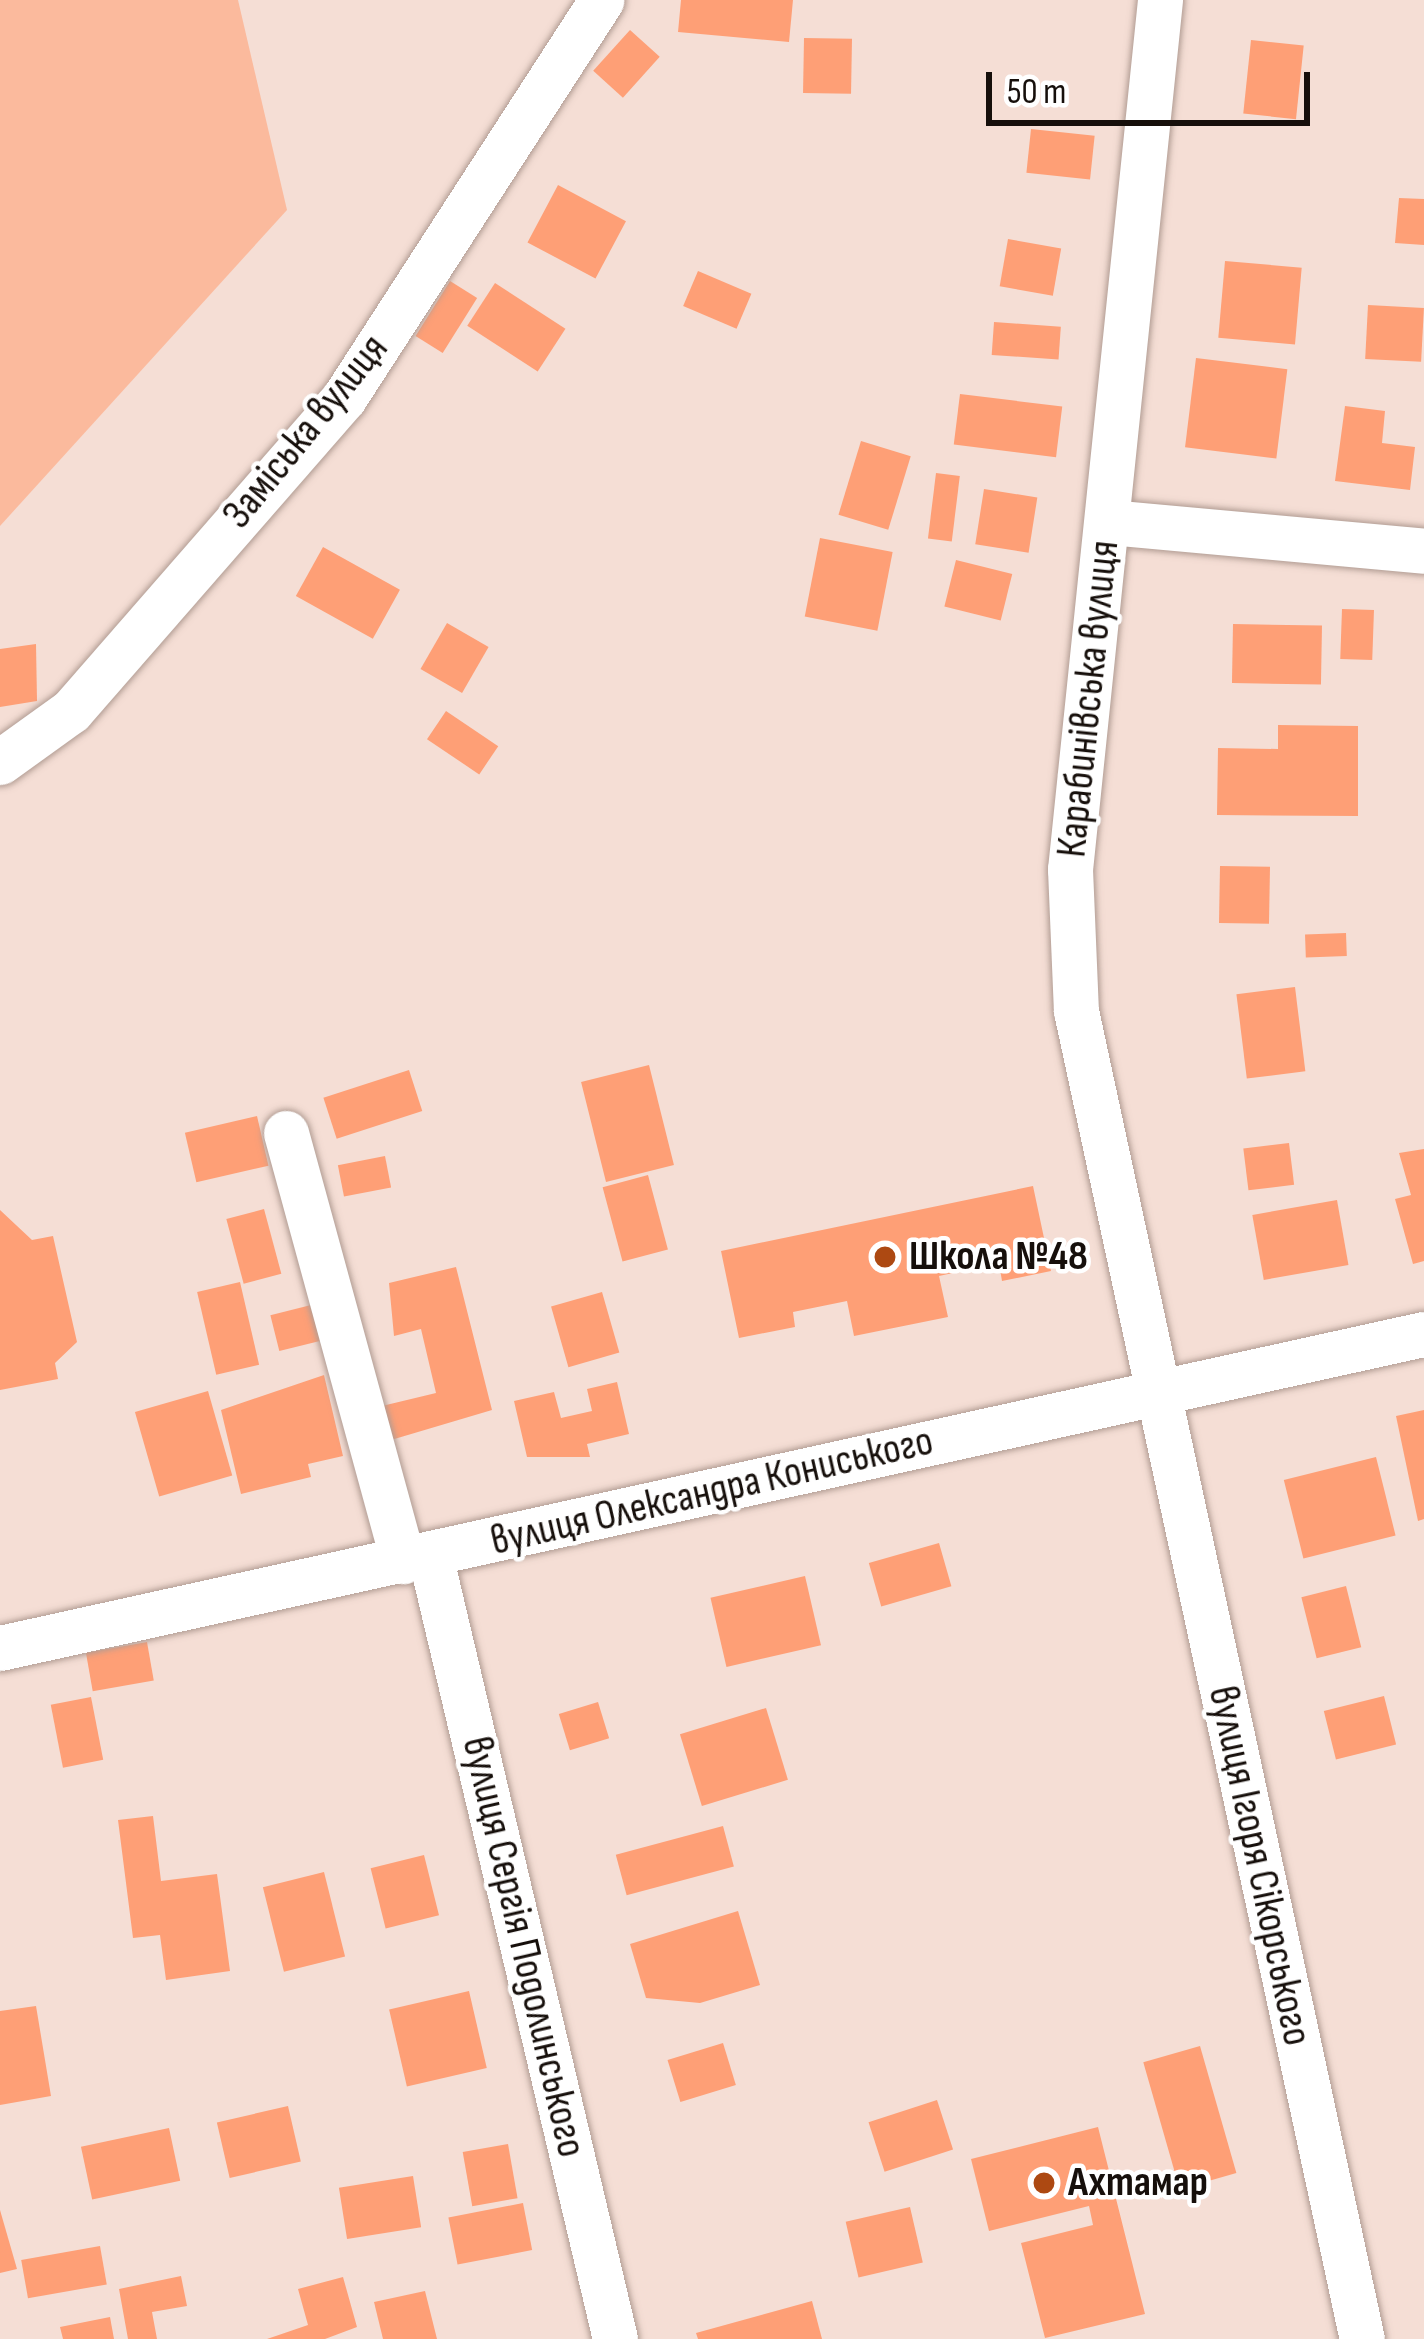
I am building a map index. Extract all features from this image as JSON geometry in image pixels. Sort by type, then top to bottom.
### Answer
[{"type":"street","name":"Заміська вулиця","points":[[0,762],[71,711],[344,398],[601,0]]},
{"type":"street","name":"Карабинівська вулиця","points":[[1159,1391],[1076,1011],[1070,869],[1160,0]]},
{"type":"street","points":[[1108,522],[1424,551]]},
{"type":"street","name":"вулиця Сергія Подолинського","points":[[286,1133],[416,1558],[615,2339]]},
{"type":"street","name":"вулиця Олександра Кониського","points":[[0,1648],[1424,1334]]},
{"type":"street","name":"вулиця Ігоря Сікорського","points":[[1159,1391],[1362,2339]]},
{"type":"shaded area","points":[[0,0],[238,0],[287,210],[0,526]]},
{"type":"building","points":[[681,0],[793,0],[789,42],[678,32]]},
{"type":"building","points":[[630,30],[660,57],[623,98],[593,71]]},
{"type":"building","points":[[804,38],[852,39],[851,94],[803,93]]},
{"type":"building","points":[[1251,40],[1304,46],[1296,119],[1243,114]]},
{"type":"building","points":[[1031,129],[1095,136],[1090,179],[1026,173]]},
{"type":"building","points":[[558,185],[626,221],[595,279],[527,242]]},
{"type":"building","points":[[1399,198],[1424,199],[1424,245],[1395,243]]},
{"type":"building","points":[[1008,239],[1061,248],[1053,296],[1000,286]]},
{"type":"building","points":[[1225,261],[1302,268],[1295,344],[1218,338]]},
{"type":"building","points":[[698,271],[751,294],[737,329],[683,306]]},
{"type":"building","points":[[450,281],[477,298],[443,353],[416,336]]},
{"type":"building","points":[[495,283],[565,329],[538,372],[467,326]]},
{"type":"building","points":[[1368,305],[1424,308],[1421,362],[1365,359]]},
{"type":"building","points":[[994,322],[1061,327],[1059,360],[992,355]]},
{"type":"building","points":[[1196,358],[1287,369],[1276,459],[1185,447]]},
{"type":"building","points":[[960,394],[1062,407],[1056,457],[954,445]]},
{"type":"building","points":[[1345,406],[1385,411],[1382,443],[1415,447],[1410,490],[1335,481]]},
{"type":"building","points":[[861,441],[911,456],[888,530],[838,515]]},
{"type":"building","points":[[936,473],[960,476],[952,541],[928,539]]},
{"type":"building","points":[[984,489],[1037,497],[1029,553],[975,544]]},
{"type":"building","points":[[820,538],[893,552],[877,631],[805,617]]},
{"type":"building","points":[[323,547],[400,590],[373,639],[296,596]]},
{"type":"building","points":[[956,560],[1012,574],[1001,621],[944,607]]},
{"type":"building","points":[[1342,609],[1374,610],[1372,660],[1340,659]]},
{"type":"building","points":[[447,623],[489,647],[462,693],[420,669]]},
{"type":"building","points":[[1233,624],[1322,626],[1321,685],[1232,683]]},
{"type":"building","points":[[36,644],[37,701],[0,707],[0,649]]},
{"type":"building","points":[[446,711],[498,746],[479,774],[427,739]]},
{"type":"building","points":[[1278,725],[1358,726],[1358,816],[1217,815],[1218,748],[1278,749]]},
{"type":"building","points":[[1220,866],[1270,867],[1269,924],[1219,923]]},
{"type":"building","points":[[1346,933],[1347,956],[1306,957],[1305,934]]},
{"type":"building","points":[[1295,987],[1305,1071],[1247,1079],[1236,994]]},
{"type":"building","points":[[649,1065],[674,1165],[606,1182],[581,1082]]},
{"type":"building","points":[[409,1070],[422,1111],[337,1139],[323,1098]]},
{"type":"building","points":[[257,1116],[268,1166],[196,1182],[185,1133]]},
{"type":"building","points":[[1289,1143],[1294,1185],[1248,1190],[1243,1149]]},
{"type":"building","points":[[1424,1149],[1424,1261],[1413,1264],[1395,1199],[1411,1195],[1399,1153]]},
{"type":"building","points":[[385,1156],[391,1187],[344,1197],[338,1165]]},
{"type":"building","points":[[648,1175],[668,1249],[623,1262],[603,1187]]},
{"type":"building","name":"Школа №48","points":[[1033,1186],[1051,1271],[1002,1281],[999,1263],[939,1276],[948,1317],[854,1336],[847,1301],[793,1312],[795,1327],[739,1338],[721,1251]]},
{"type":"building","points":[[1337,1200],[1348,1265],[1264,1280],[1252,1215]]},
{"type":"building","points":[[264,1209],[281,1274],[244,1284],[226,1219]]},
{"type":"building","points":[[0,1210],[32,1240],[53,1236],[77,1342],[55,1363],[58,1379],[0,1390]]},
{"type":"building","points":[[456,1267],[492,1410],[391,1440],[382,1406],[436,1393],[421,1329],[394,1336],[389,1283]]},
{"type":"building","points":[[240,1282],[259,1365],[216,1375],[197,1292]]},
{"type":"building","points":[[602,1292],[619,1353],[568,1367],[551,1307]]},
{"type":"building","points":[[315,1304],[324,1340],[279,1351],[270,1315]]},
{"type":"building","points":[[324,1375],[343,1456],[308,1464],[311,1477],[241,1494],[221,1410]]},
{"type":"building","points":[[617,1382],[629,1434],[587,1444],[590,1457],[527,1457],[514,1401],[554,1392],[561,1418],[592,1411],[587,1389]]},
{"type":"building","points":[[208,1391],[232,1476],[159,1497],[135,1412]]},
{"type":"building","points":[[1424,1410],[1424,1519],[1418,1521],[1396,1416]]},
{"type":"building","points":[[1376,1457],[1396,1536],[1303,1559],[1284,1480]]},
{"type":"building","points":[[939,1543],[951,1586],[881,1606],[869,1563]]},
{"type":"building","points":[[805,1576],[821,1645],[726,1667],[710,1598]]},
{"type":"building","points":[[1346,1586],[1361,1647],[1317,1658],[1301,1597]]},
{"type":"building","points":[[147,1642],[154,1680],[93,1691],[86,1653]]},
{"type":"building","points":[[1384,1696],[1396,1745],[1336,1760],[1324,1711]]},
{"type":"building","points":[[91,1697],[103,1760],[63,1768],[51,1705]]},
{"type":"building","points":[[598,1702],[609,1738],[570,1750],[559,1714]]},
{"type":"building","points":[[766,1708],[788,1780],[702,1806],[680,1734]]},
{"type":"building","points":[[153,1816],[161,1881],[217,1874],[230,1971],[166,1980],[160,1935],[133,1938],[118,1820]]},
{"type":"building","points":[[723,1826],[734,1867],[627,1895],[616,1855]]},
{"type":"building","points":[[424,1855],[439,1915],[386,1928],[371,1868]]},
{"type":"building","points":[[324,1872],[345,1956],[284,1972],[263,1887]]},
{"type":"building","points":[[738,1911],[760,1985],[700,2003],[646,1998],[630,1944]]},
{"type":"building","points":[[469,1991],[487,2068],[407,2086],[389,2009]]},
{"type":"building","points":[[36,2006],[51,2096],[0,2105],[0,2011]]},
{"type":"building","points":[[723,2043],[736,2085],[680,2102],[668,2060]]},
{"type":"building","points":[[1200,2046],[1236,2173],[1180,2189],[1143,2062]]},
{"type":"building","points":[[937,2100],[953,2149],[885,2172],[869,2122]]},
{"type":"building","points":[[288,2106],[301,2162],[230,2178],[217,2122]]},
{"type":"building","points":[[1098,2127],[1145,2314],[1045,2338],[1021,2243],[1093,2225],[1089,2206],[989,2231],[971,2159]]},
{"type":"building","points":[[169,2128],[180,2181],[92,2200],[81,2147]]},
{"type":"building","points":[[508,2144],[518,2198],[472,2206],[463,2152]]},
{"type":"building","points":[[413,2176],[421,2227],[347,2239],[339,2188]]},
{"type":"building","points":[[523,2203],[532,2250],[458,2265],[448,2218]]},
{"type":"building","points":[[910,2207],[923,2263],[859,2277],[846,2222]]},
{"type":"building","points":[[0,2210],[17,2269],[0,2273]]},
{"type":"building","points":[[100,2246],[107,2284],[28,2298],[21,2260]]},
{"type":"building","points":[[181,2276],[187,2306],[152,2312],[157,2339],[128,2339],[119,2289]]},
{"type":"building","points":[[343,2277],[357,2327],[325,2339],[267,2339],[308,2325],[298,2289]]},
{"type":"building","points":[[425,2291],[437,2339],[383,2339],[374,2302]]},
{"type":"building","points":[[812,2301],[822,2339],[698,2339],[696,2333]]},
{"type":"building","points":[[110,2317],[114,2339],[63,2339],[60,2327]]},
{"type":"place","name":"Школа №48","points":[[885,1257]]},
{"type":"place","name":"Ахтамар","points":[[1044,2183]]}]
